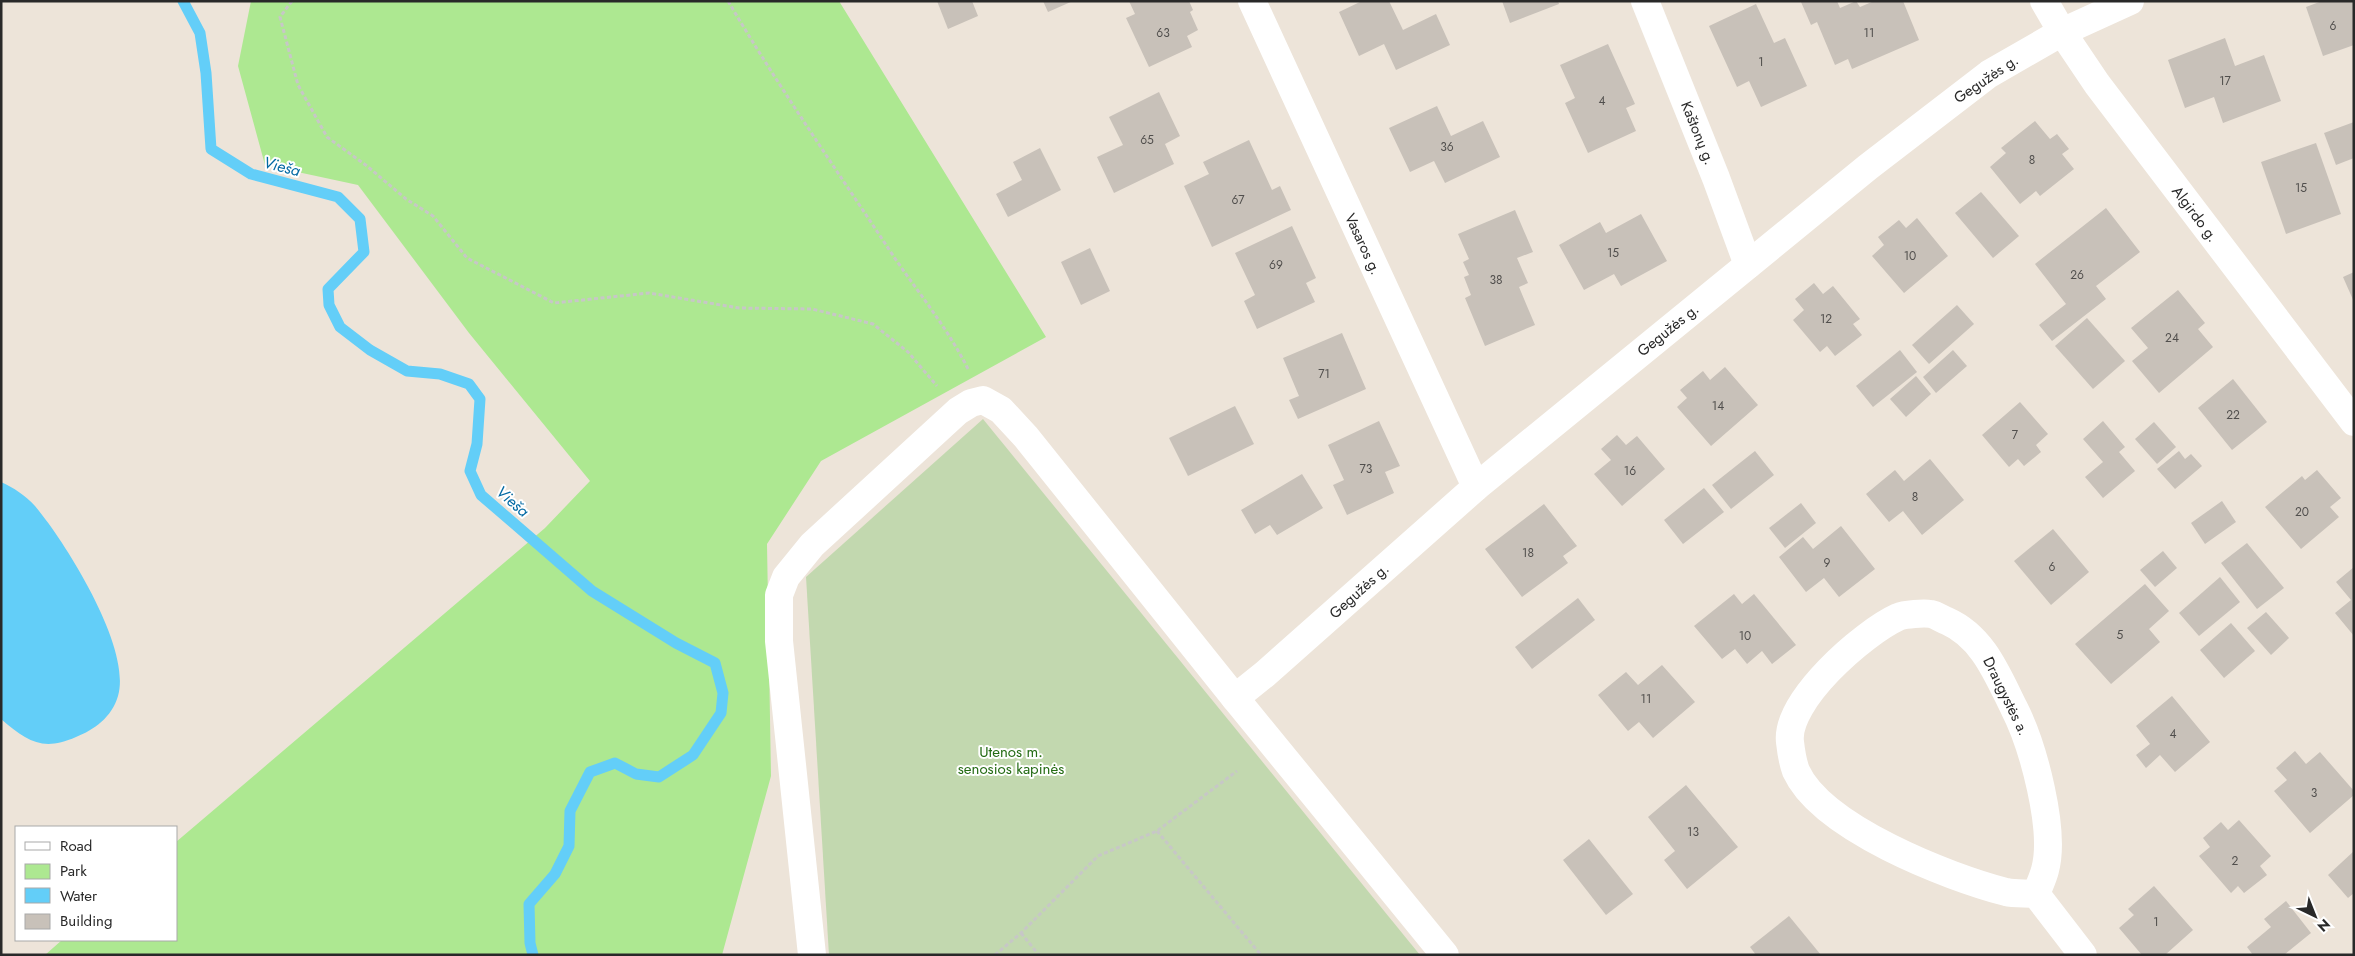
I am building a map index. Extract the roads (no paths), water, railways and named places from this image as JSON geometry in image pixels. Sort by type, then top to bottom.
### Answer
[{"type":"street","name":"Vasaros g.","points":[[1252,1],[1476,487]]},
{"type":"street","name":"Kaštonų g.","points":[[1645,1],[1716,178],[1748,265]]},
{"type":"street","name":"Algirdo g.","points":[[2044,1],[2062,32],[2097,84],[2354,422]]},
{"type":"street","name":"Gegužės g.","points":[[1235,698],[1265,674],[1476,487],[1868,167],[1989,74],[2062,32],[2130,1]]},
{"type":"street","points":[[812,955],[779,641],[779,595],[786,577],[812,545],[958,412],[971,403],[983,400],[1000,410],[1026,437],[1235,698],[1445,955]]},
{"type":"street","name":"Draugystės a.","points":[[1931,614],[1961,627],[1986,654],[2019,718],[2031,748],[2048,838],[2045,869],[2036,894],[2008,892],[1952,874],[1894,850],[1852,826],[1817,799],[1796,771],[1789,740],[1798,708],[1823,675],[1861,642],[1899,617],[1931,614]]},
{"type":"street","points":[[2036,894],[2083,955]]},
{"type":"water","points":[[1,482],[19,492],[35,506],[63,545],[93,597],[115,651],[120,676],[118,696],[115,704],[107,716],[96,726],[83,734],[54,744],[44,744],[27,738],[1,719]]},
{"type":"waterway","name":"Vieša","points":[[183,1],[200,33],[206,73],[211,149],[251,174],[338,197],[360,219],[364,252],[328,289],[329,305],[340,327],[370,350],[407,371],[440,374],[469,384],[480,399],[477,444],[470,471],[481,495],[592,591],[676,643],[715,663],[723,693],[721,713],[693,755],[659,777],[636,774],[615,763],[590,772],[570,811],[569,846],[555,874],[529,904],[530,943],[533,955]]},
{"type":"park label","name":"Utenos m. senosios kapinės","points":[[1011,760]]}]
